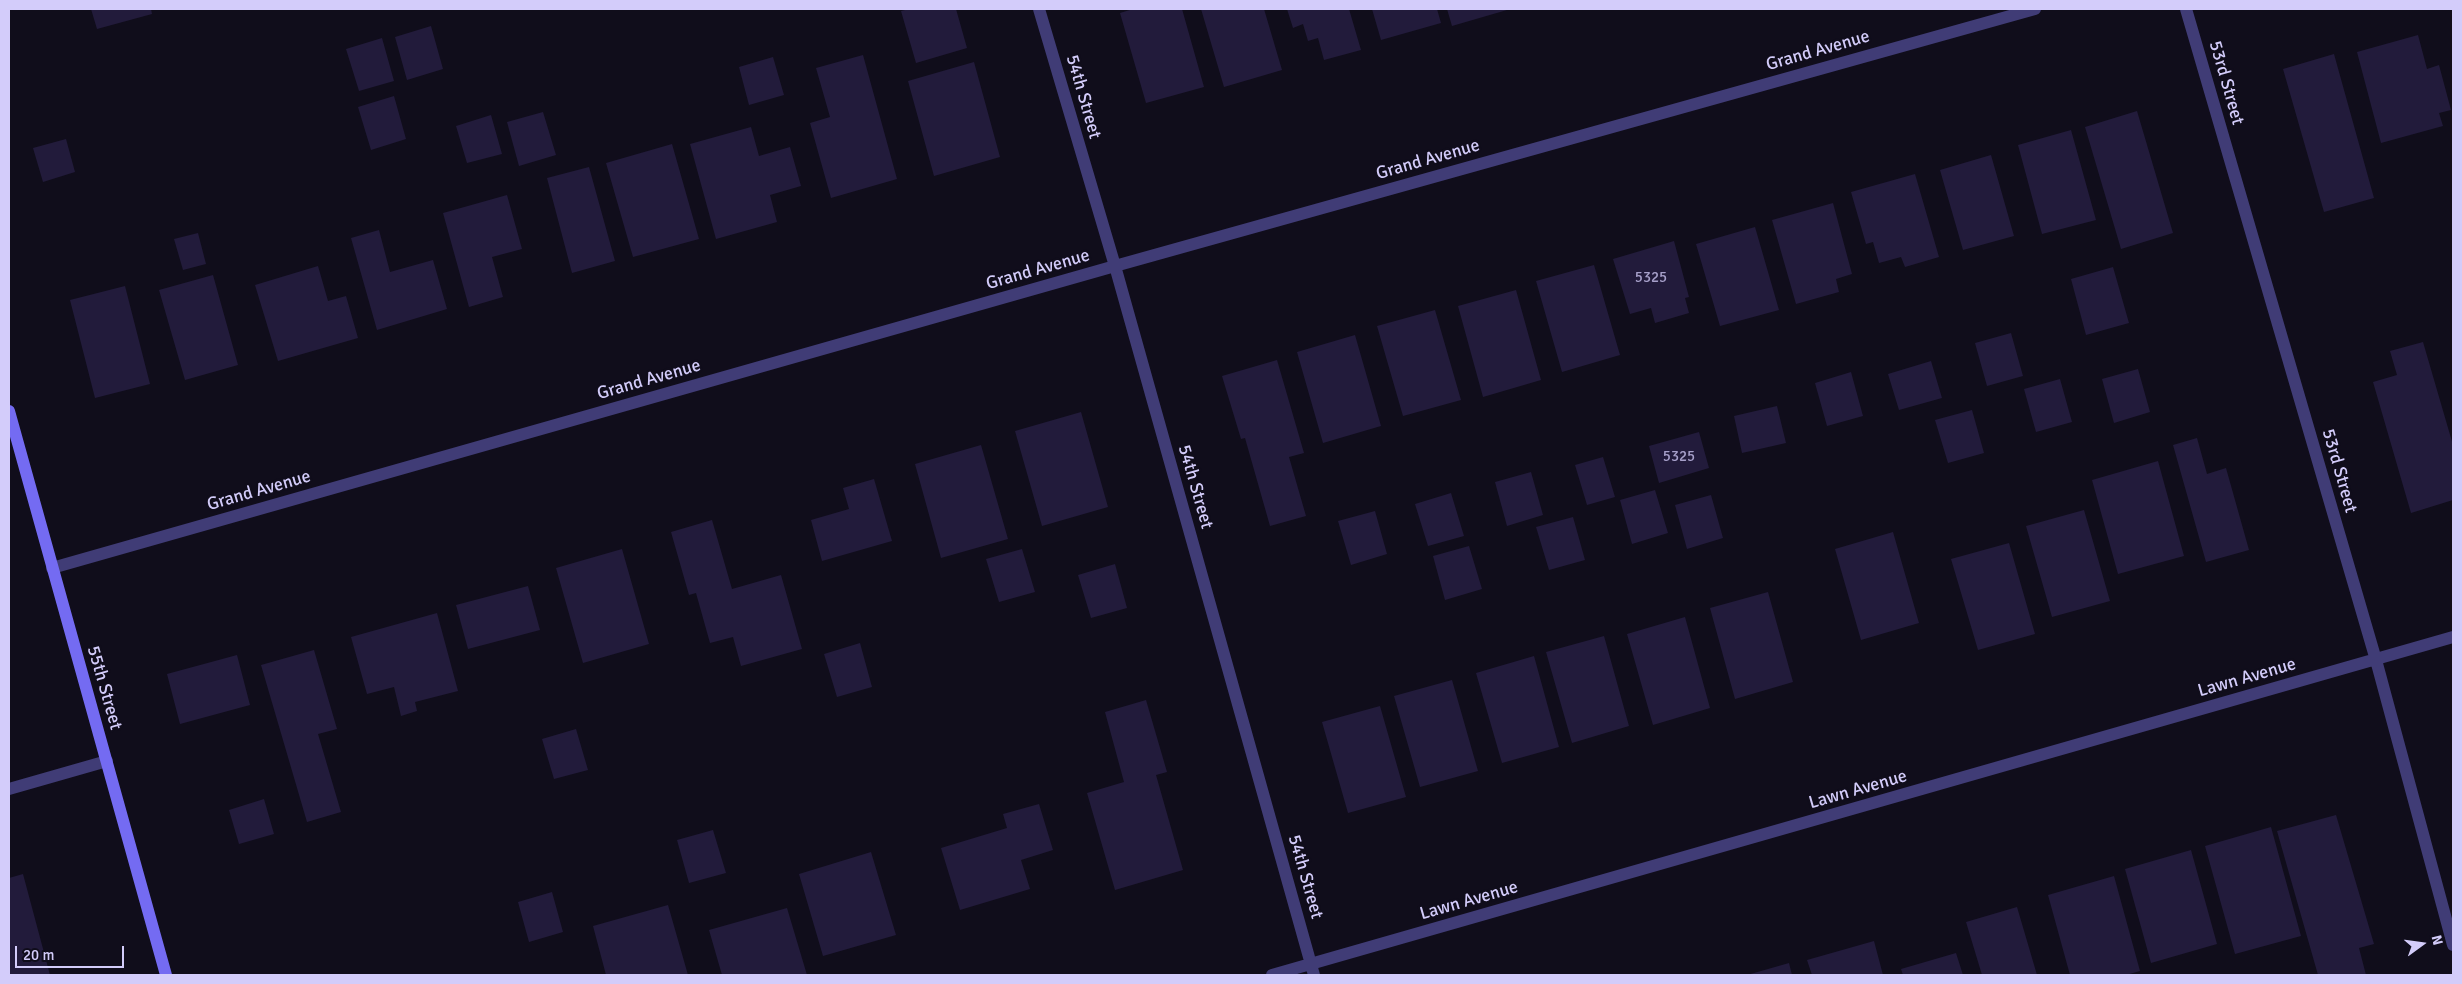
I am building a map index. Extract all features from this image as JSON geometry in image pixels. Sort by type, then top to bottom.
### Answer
[{"type":"main road","name":"55th Street","points":[[9,411],[166,975]]},
{"type":"street","name":"54th Street","points":[[1039,9],[1115,266],[1313,970]]},
{"type":"street","name":"Grand Avenue","points":[[52,568],[1115,266],[2035,9]]},
{"type":"street","name":"53rd Street","points":[[2186,9],[2376,660],[2453,945]]},
{"type":"street","name":"Lawn Avenue","points":[[1272,975],[1313,970],[2453,637]]},
{"type":"street","points":[[9,789],[107,761]]},
{"type":"building","points":[[91,9],[151,9],[152,14],[97,29]]},
{"type":"building","points":[[909,9],[956,9],[967,48],[916,63],[901,11]]},
{"type":"building","points":[[1133,9],[1182,9],[1204,87],[1146,103],[1120,13]]},
{"type":"building","points":[[1201,9],[1264,9],[1282,70],[1224,87]]},
{"type":"building","points":[[1287,9],[1349,9],[1361,50],[1324,60],[1318,38],[1308,41],[1303,24],[1293,28]]},
{"type":"building","points":[[1372,9],[1437,9],[1441,23],[1381,40]]},
{"type":"building","points":[[1447,9],[1506,9],[1507,10],[1452,26]]},
{"type":"building","points":[[431,26],[443,69],[407,80],[395,37]]},
{"type":"building","points":[[2418,35],[2427,69],[2439,65],[2451,110],[2439,113],[2443,126],[2381,143],[2357,52]]},
{"type":"building","points":[[382,38],[394,81],[359,91],[346,49]]},
{"type":"building","points":[[2334,54],[2374,198],[2324,212],[2283,69]]},
{"type":"building","points":[[863,55],[897,179],[831,198],[810,123],[830,117],[816,68]]},
{"type":"building","points":[[773,57],[784,95],[749,105],[739,67]]},
{"type":"building","points":[[974,62],[1000,157],[934,176],[908,81]]},
{"type":"building","points":[[394,96],[406,139],[371,150],[358,107]]},
{"type":"building","points":[[2137,111],[2173,233],[2121,249],[2085,127]]},
{"type":"building","points":[[543,112],[556,155],[519,166],[507,122]]},
{"type":"building","points":[[491,115],[502,154],[467,163],[456,126]]},
{"type":"building","points":[[751,127],[759,156],[790,147],[801,186],[770,195],[777,222],[716,239],[690,144]]},
{"type":"building","points":[[2071,130],[2096,220],[2042,234],[2018,145]]},
{"type":"building","points":[[66,139],[75,172],[43,182],[33,148]]},
{"type":"building","points":[[672,144],[699,239],[633,257],[606,163]]},
{"type":"building","points":[[1991,155],[2014,236],[1963,250],[1940,170]]},
{"type":"building","points":[[589,167],[615,261],[572,273],[547,178]]},
{"type":"building","points":[[1915,174],[1939,257],[1905,267],[1901,257],[1879,263],[1873,242],[1866,244],[1851,192]]},
{"type":"building","points":[[507,195],[522,249],[492,257],[503,297],[469,307],[443,213]]},
{"type":"building","points":[[1833,203],[1852,274],[1836,279],[1839,292],[1796,304],[1772,220]]},
{"type":"building","points":[[1755,227],[1779,310],[1720,326],[1696,244]]},
{"type":"building","points":[[379,230],[390,272],[433,260],[447,309],[377,330],[351,238]]},
{"type":"building","points":[[198,233],[206,264],[183,270],[174,239]]},
{"type":"building","points":[[1674,241],[1689,297],[1685,298],[1689,313],[1655,323],[1651,308],[1630,314],[1613,259]]},
{"type":"building","points":[[1594,265],[1620,355],[1562,372],[1536,281]]},
{"type":"building","points":[[318,266],[328,301],[346,296],[358,338],[278,361],[255,285]]},
{"type":"building","points":[[2113,267],[2129,323],[2086,335],[2071,279]]},
{"type":"building","points":[[213,275],[238,365],[185,380],[159,290]]},
{"type":"building","points":[[125,286],[150,384],[95,398],[70,300]]},
{"type":"building","points":[[1516,290],[1541,380],[1483,397],[1458,306]]},
{"type":"building","points":[[1435,310],[1461,400],[1403,416],[1377,326]]},
{"type":"building","points":[[2011,333],[2023,376],[1987,386],[1975,343]]},
{"type":"building","points":[[1355,335],[1381,426],[1323,443],[1297,352]]},
{"type":"building","points":[[2423,342],[2453,445],[2453,500],[2411,513],[2373,382],[2397,375],[2390,351]]},
{"type":"building","points":[[1277,360],[1304,453],[1289,457],[1306,516],[1270,526],[1245,438],[1241,439],[1222,376]]},
{"type":"building","points":[[1931,361],[1942,398],[1899,410],[1888,374]]},
{"type":"building","points":[[2138,369],[2150,412],[2114,423],[2102,379]]},
{"type":"building","points":[[1851,372],[1863,416],[1827,426],[1815,383]]},
{"type":"building","points":[[2060,379],[2072,422],[2036,432],[2024,389]]},
{"type":"building","points":[[1777,406],[1786,443],[1742,453],[1734,416]]},
{"type":"building","points":[[1972,410],[1984,453],[1948,463],[1935,420]]},
{"type":"building","points":[[1081,412],[1108,507],[1042,526],[1015,431]]},
{"type":"building","points":[[1699,432],[1709,468],[1659,483],[1649,446]]},
{"type":"building","points":[[2197,438],[2207,474],[2226,468],[2249,550],[2206,562],[2173,445]]},
{"type":"building","points":[[981,445],[1008,539],[941,558],[915,464]]},
{"type":"building","points":[[1603,457],[1615,497],[1587,505],[1575,465]]},
{"type":"building","points":[[2158,461],[2184,556],[2118,574],[2092,480]]},
{"type":"building","points":[[1531,472],[1543,515],[1507,526],[1495,482]]},
{"type":"building","points":[[874,479],[892,541],[822,561],[811,520],[849,509],[843,488]]},
{"type":"building","points":[[1655,490],[1668,533],[1632,544],[1620,500]]},
{"type":"building","points":[[1451,493],[1464,536],[1428,546],[1415,504]]},
{"type":"building","points":[[1711,495],[1723,538],[1687,549],[1675,505]]},
{"type":"building","points":[[2084,510],[2110,601],[2052,617],[2026,526]]},
{"type":"building","points":[[1375,511],[1387,554],[1351,565],[1338,521]]},
{"type":"building","points":[[1573,517],[1585,560],[1549,570],[1536,527]]},
{"type":"building","points":[[712,520],[732,589],[781,575],[802,649],[741,666],[733,637],[710,643],[696,593],[689,595],[671,532]]},
{"type":"building","points":[[1893,532],[1919,623],[1861,640],[1835,549]]},
{"type":"building","points":[[2009,543],[2035,634],[1978,650],[1951,559]]},
{"type":"building","points":[[1469,546],[1482,589],[1445,600],[1433,556]]},
{"type":"building","points":[[622,549],[649,644],[583,663],[556,568]]},
{"type":"building","points":[[1022,549],[1035,592],[999,602],[986,559]]},
{"type":"building","points":[[1115,564],[1127,608],[1091,618],[1078,575]]},
{"type":"building","points":[[528,586],[540,630],[468,649],[456,605]]},
{"type":"building","points":[[1768,592],[1793,682],[1735,699],[1710,608]]},
{"type":"building","points":[[437,613],[458,691],[415,702],[417,711],[401,716],[394,687],[367,694],[351,637]]},
{"type":"building","points":[[1685,617],[1710,708],[1653,725],[1627,634]]},
{"type":"building","points":[[1604,636],[1629,726],[1572,743],[1546,652]]},
{"type":"building","points":[[860,643],[872,687],[837,697],[824,654]]},
{"type":"building","points":[[314,650],[337,729],[318,734],[341,812],[307,822],[261,665]]},
{"type":"building","points":[[237,655],[250,705],[180,724],[167,674]]},
{"type":"building","points":[[1534,656],[1559,747],[1502,763],[1476,673]]},
{"type":"building","points":[[1452,680],[1478,771],[1420,787],[1394,696]]},
{"type":"building","points":[[1146,700],[1167,772],[1156,775],[1183,870],[1115,890],[1087,793],[1124,782],[1105,712]]},
{"type":"building","points":[[1380,706],[1406,797],[1348,813],[1322,722]]},
{"type":"building","points":[[576,729],[588,770],[554,779],[542,739]]},
{"type":"building","points":[[264,799],[274,834],[239,844],[229,810]]},
{"type":"building","points":[[1039,804],[1053,850],[1021,860],[1030,889],[960,910],[941,848],[1007,828],[1003,814]]},
{"type":"building","points":[[2336,815],[2374,944],[2359,948],[2366,975],[2318,975],[2277,831]]},
{"type":"building","points":[[2271,827],[2301,936],[2235,954],[2205,846]]},
{"type":"building","points":[[713,830],[726,873],[689,883],[677,840]]},
{"type":"building","points":[[2191,850],[2217,944],[2151,963],[2125,869]]},
{"type":"building","points":[[871,852],[896,935],[823,956],[799,874]]},
{"type":"building","points":[[23,874],[50,975],[9,975],[9,878]]},
{"type":"building","points":[[2114,876],[2140,971],[2126,975],[2070,975],[2048,895]]},
{"type":"building","points":[[552,892],[563,932],[529,942],[518,902]]},
{"type":"building","points":[[668,905],[688,975],[606,975],[593,926]]},
{"type":"building","points":[[2017,907],[2037,975],[1982,975],[1966,922]]},
{"type":"building","points":[[787,908],[807,975],[722,975],[709,930]]},
{"type":"building","points":[[1874,941],[1883,975],[1812,975],[1807,960]]},
{"type":"building","points":[[1956,953],[1963,975],[1903,975],[1901,969]]},
{"type":"building","points":[[1789,963],[1792,975],[1747,975]]}]
